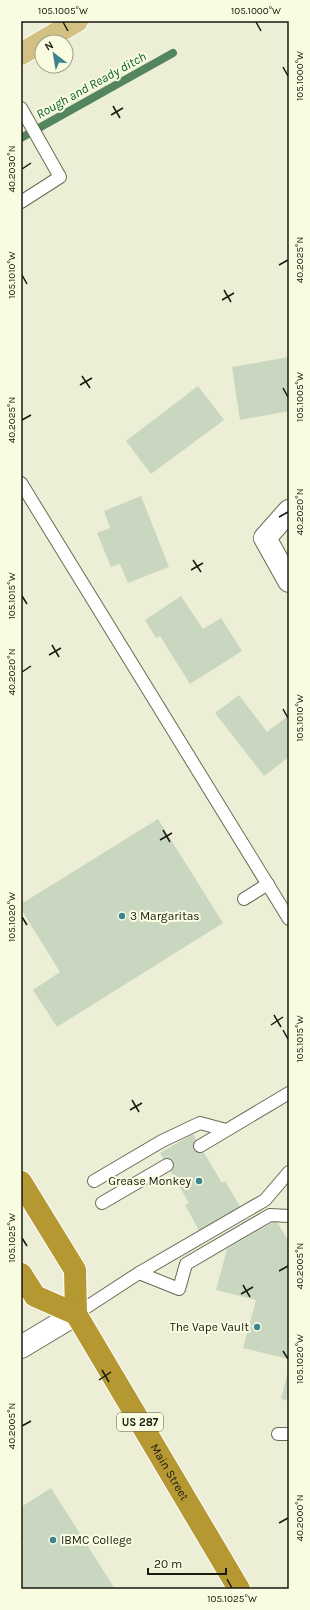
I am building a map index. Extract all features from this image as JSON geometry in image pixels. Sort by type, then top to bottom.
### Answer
[{"type":"highway","name":"Main Street","points":[[21,1182],[75,1270],[76,1314],[239,1589]]},
{"type":"highway","points":[[21,1274],[35,1296],[76,1314]]},
{"type":"main road","points":[[21,54],[77,21]]},
{"type":"street","points":[[288,579],[265,538],[289,511]]},
{"type":"street","points":[[21,1347],[76,1314]]},
{"type":"lane","points":[[21,202],[60,177],[24,113]]},
{"type":"lane","points":[[21,483],[289,919]]},
{"type":"lane","points":[[244,899],[268,884]]},
{"type":"lane","points":[[200,1146],[289,1093]]},
{"type":"lane","points":[[94,1181],[162,1141],[200,1123],[226,1130]]},
{"type":"lane","points":[[102,1203],[167,1165]]},
{"type":"lane","points":[[76,1314],[139,1273],[264,1200],[289,1172]]},
{"type":"lane","points":[[139,1273],[179,1290],[186,1264],[270,1215],[289,1216]]},
{"type":"building","points":[[289,357],[289,411],[240,420],[232,367]]},
{"type":"building","points":[[198,386],[224,420],[151,474],[126,441]]},
{"type":"building","points":[[141,496],[169,567],[128,583],[120,564],[111,567],[97,533],[110,528],[104,511]]},
{"type":"building","points":[[181,596],[203,629],[221,618],[242,651],[190,684],[160,636],[156,638],[145,620]]},
{"type":"building","points":[[239,695],[267,732],[289,715],[289,757],[264,776],[215,713]]},
{"type":"building","name":"3 Margaritas","points":[[158,819],[223,923],[57,1027],[33,990],[60,972],[21,909],[21,904]]},
{"type":"building","points":[[193,1134],[222,1183],[225,1181],[241,1208],[200,1232],[185,1205],[189,1203],[160,1153]]},
{"type":"building","points":[[276,1220],[289,1242],[289,1359],[243,1348],[256,1300],[216,1290],[227,1249]]},
{"type":"building","points":[[289,1371],[289,1401],[281,1399]]},
{"type":"building","name":"IBMC College","points":[[51,1488],[115,1589],[21,1589],[21,1544],[24,1542],[21,1538],[21,1507]]},
{"type":"waterway","name":"Rough and Ready ditch","points":[[21,138],[173,53]]},
{"type":"place","name":"3 Margaritas","points":[[122,916]]},
{"type":"place","name":"Grease Monkey","points":[[199,1181]]},
{"type":"place","name":"The Vape Vault","points":[[257,1327]]},
{"type":"place","name":"IBMC College","points":[[53,1540]]}]
